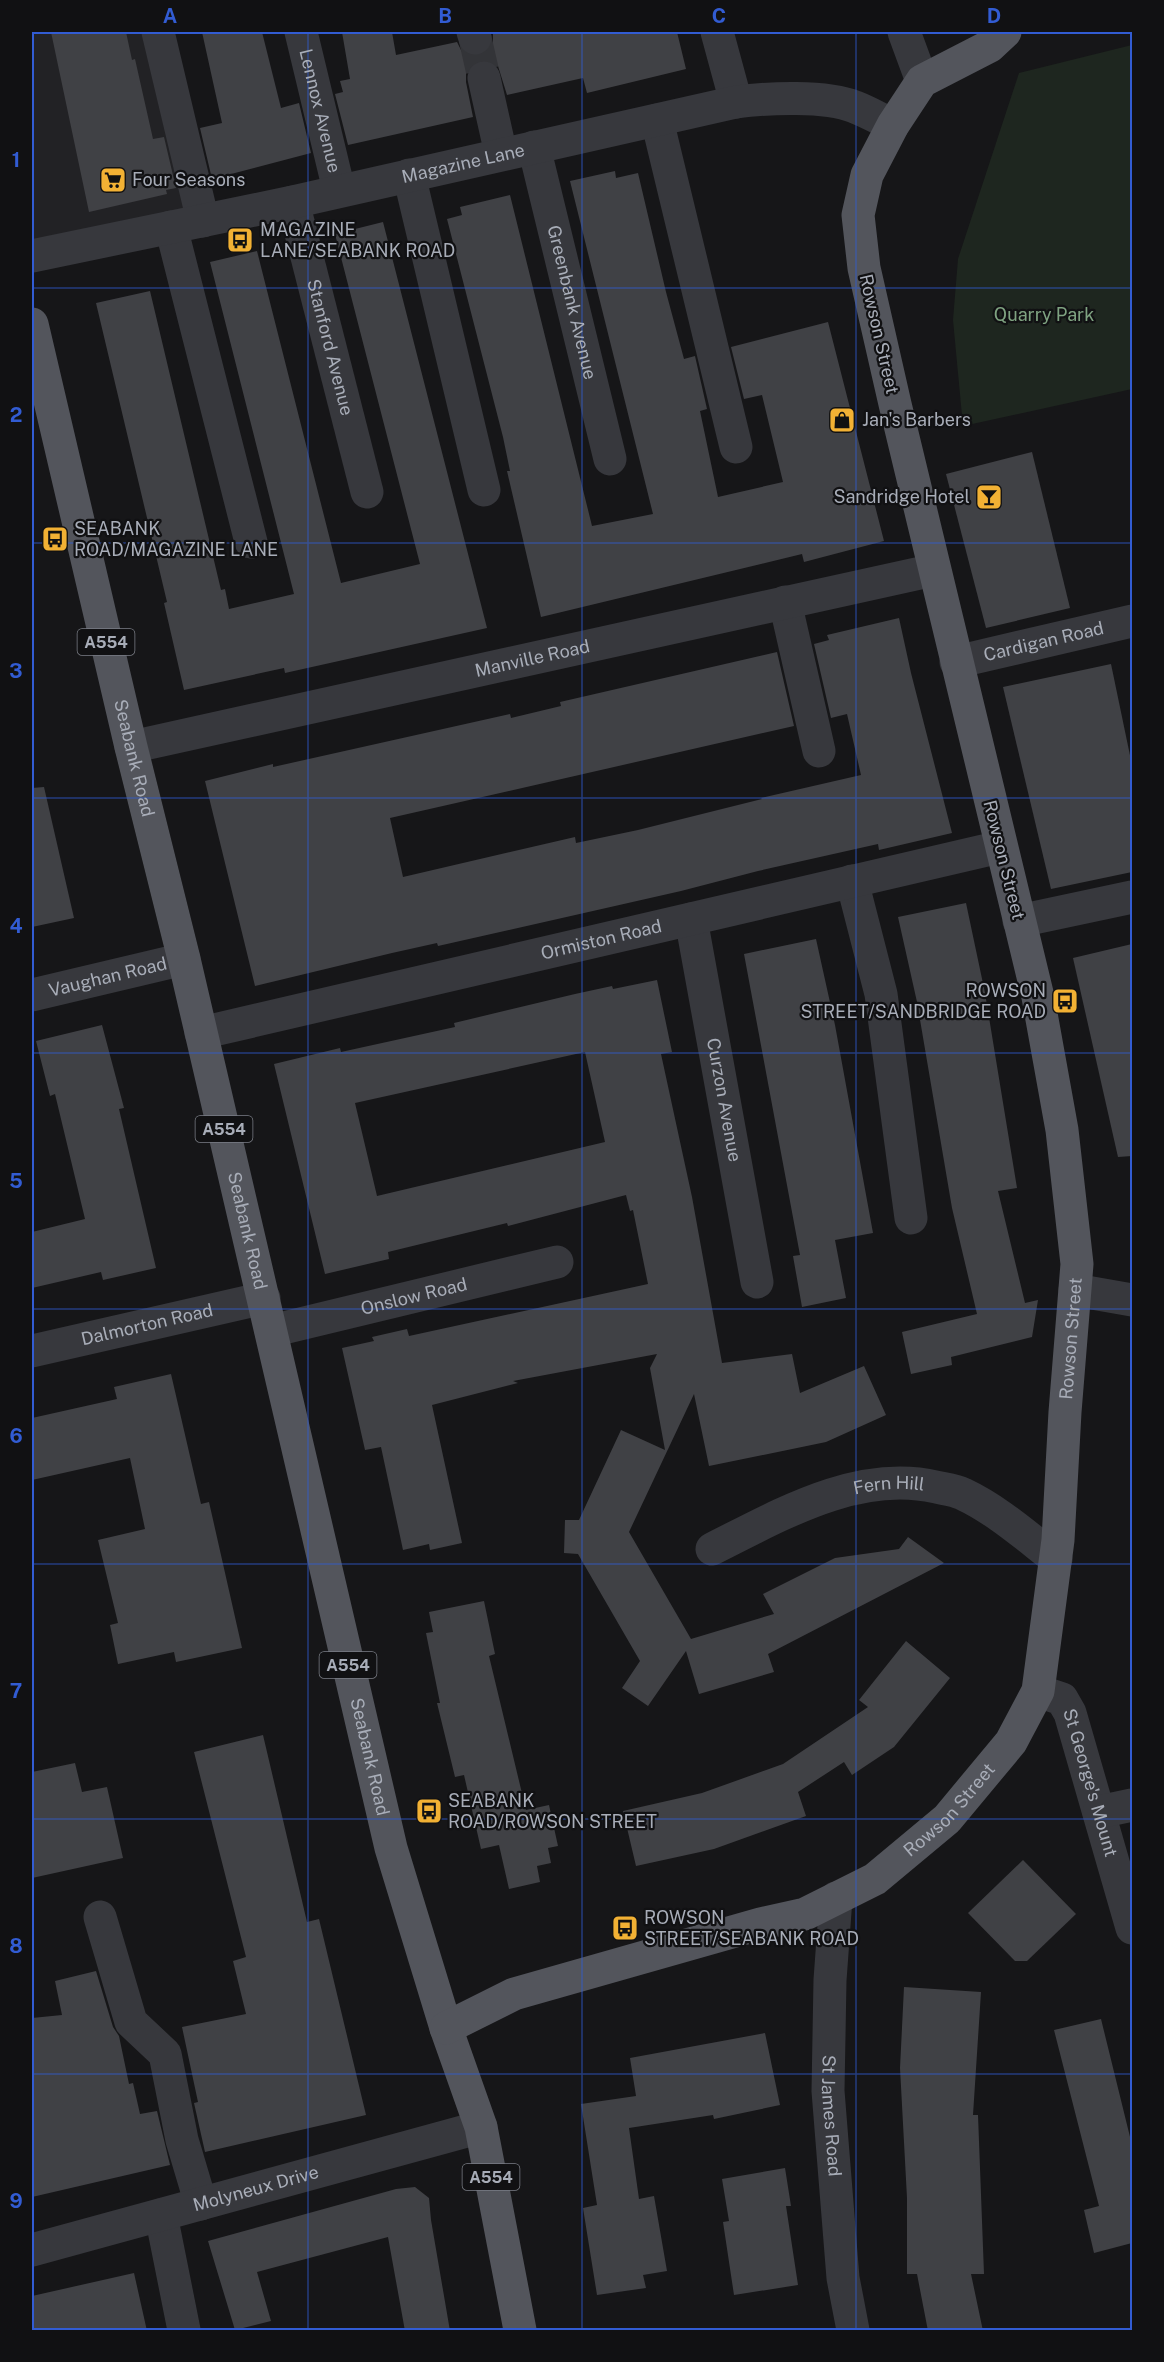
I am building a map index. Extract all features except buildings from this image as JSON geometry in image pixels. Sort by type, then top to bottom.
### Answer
[{"type":"main road","name":"Rowson Street","points":[[446,2028],[514,1994],[760,1924],[806,1914],[875,1879],[947,1819],[1011,1742],[1038,1691],[1056,1559],[1077,1264],[1062,1130],[1038,997],[1000,847],[864,268],[858,215],[867,175],[893,125],[922,81],[998,39]]},
{"type":"main road","name":"Seabank Road","points":[[32,324],[264,1298],[391,1848],[446,2028]]},
{"type":"main road","name":"A554","points":[[446,2028],[481,2127],[520,2331]]},
{"type":"street","points":[[158,32],[203,220]]},
{"type":"street","name":"Lennox Avenue","points":[[301,32],[339,190]]},
{"type":"street","points":[[717,32],[736,102]]},
{"type":"street","points":[[904,32],[922,81]]},
{"type":"street","points":[[484,78],[501,154]]},
{"type":"street","name":"Magazine Lane","points":[[32,256],[293,202],[736,102],[763,98],[814,100],[853,106],[893,125]]},
{"type":"street","points":[[657,120],[736,447]]},
{"type":"street","name":"Greenbank Avenue","points":[[534,147],[610,459]]},
{"type":"street","points":[[409,175],[484,490]]},
{"type":"street","name":"Stanford Avenue","points":[[293,202],[367,492]]},
{"type":"street","points":[[171,227],[251,542]]},
{"type":"street","name":"Manville Road","points":[[131,747],[934,570]]},
{"type":"street","points":[[785,602],[819,751]]},
{"type":"street","name":"Cardigan Road","points":[[956,662],[1132,621]]},
{"type":"street","name":"Ormiston Road","points":[[201,1033],[1000,847]]},
{"type":"street","points":[[852,881],[881,994],[911,1218]]},
{"type":"street","points":[[1019,921],[1132,897]]},
{"type":"street","name":"Curzon Avenue","points":[[690,919],[757,1282]]},
{"type":"street","name":"Vaughan Road","points":[[32,995],[184,959]]},
{"type":"street","name":"Onslow Road","points":[[271,1331],[557,1262]]},
{"type":"street","points":[[1075,1290],[1132,1300]]},
{"type":"street","name":"Dalmorton Road","points":[[32,1352],[264,1298]]},
{"type":"street","name":"Fern Hill","points":[[712,1549],[791,1509],[864,1486],[921,1484],[961,1492],[994,1512],[1056,1559]]},
{"type":"street","name":"St George's Mount","points":[[1038,1691],[1062,1699],[1070,1713],[1132,1928]]},
{"type":"street","points":[[1099,1812],[1132,1805]]},
{"type":"street","name":"St James Road","points":[[836,1898],[830,1980],[828,2091],[843,2278],[853,2331]]},
{"type":"street","points":[[100,1917],[130,2022],[165,2054],[182,2140],[201,2204]]},
{"type":"street","name":"Molyneux Drive","points":[[32,2250],[481,2127]]},
{"type":"street","points":[[161,2215],[184,2331]]},
{"type":"shaded area","points":[[32,32],[165,32],[206,206],[32,246]]},
{"type":"green space","name":"Quarry Park","points":[[1132,45],[1132,389],[963,426],[953,320],[958,259],[1019,73]]},
{"type":"tunnel","points":[[475,38],[484,78]]},
{"type":"place","name":"Four Seasons","points":[[113,180]]},
{"type":"place","name":"MAGAZINE LANE/SEABANK ROAD","points":[[240,240]]},
{"type":"place","name":"Jan's Barbers","points":[[842,420]]},
{"type":"place","name":"Sandridge Hotel","points":[[989,497]]},
{"type":"place","name":"SEABANK ROAD/MAGAZINE LANE","points":[[55,539]]},
{"type":"place","name":"ROWSON STREET/SANDBRIDGE ROAD","points":[[1065,1001]]},
{"type":"place","name":"SEABANK ROAD/ROWSON STREET","points":[[429,1811]]},
{"type":"place","name":"ROWSON STREET/SEABANK ROAD","points":[[625,1928]]}]
